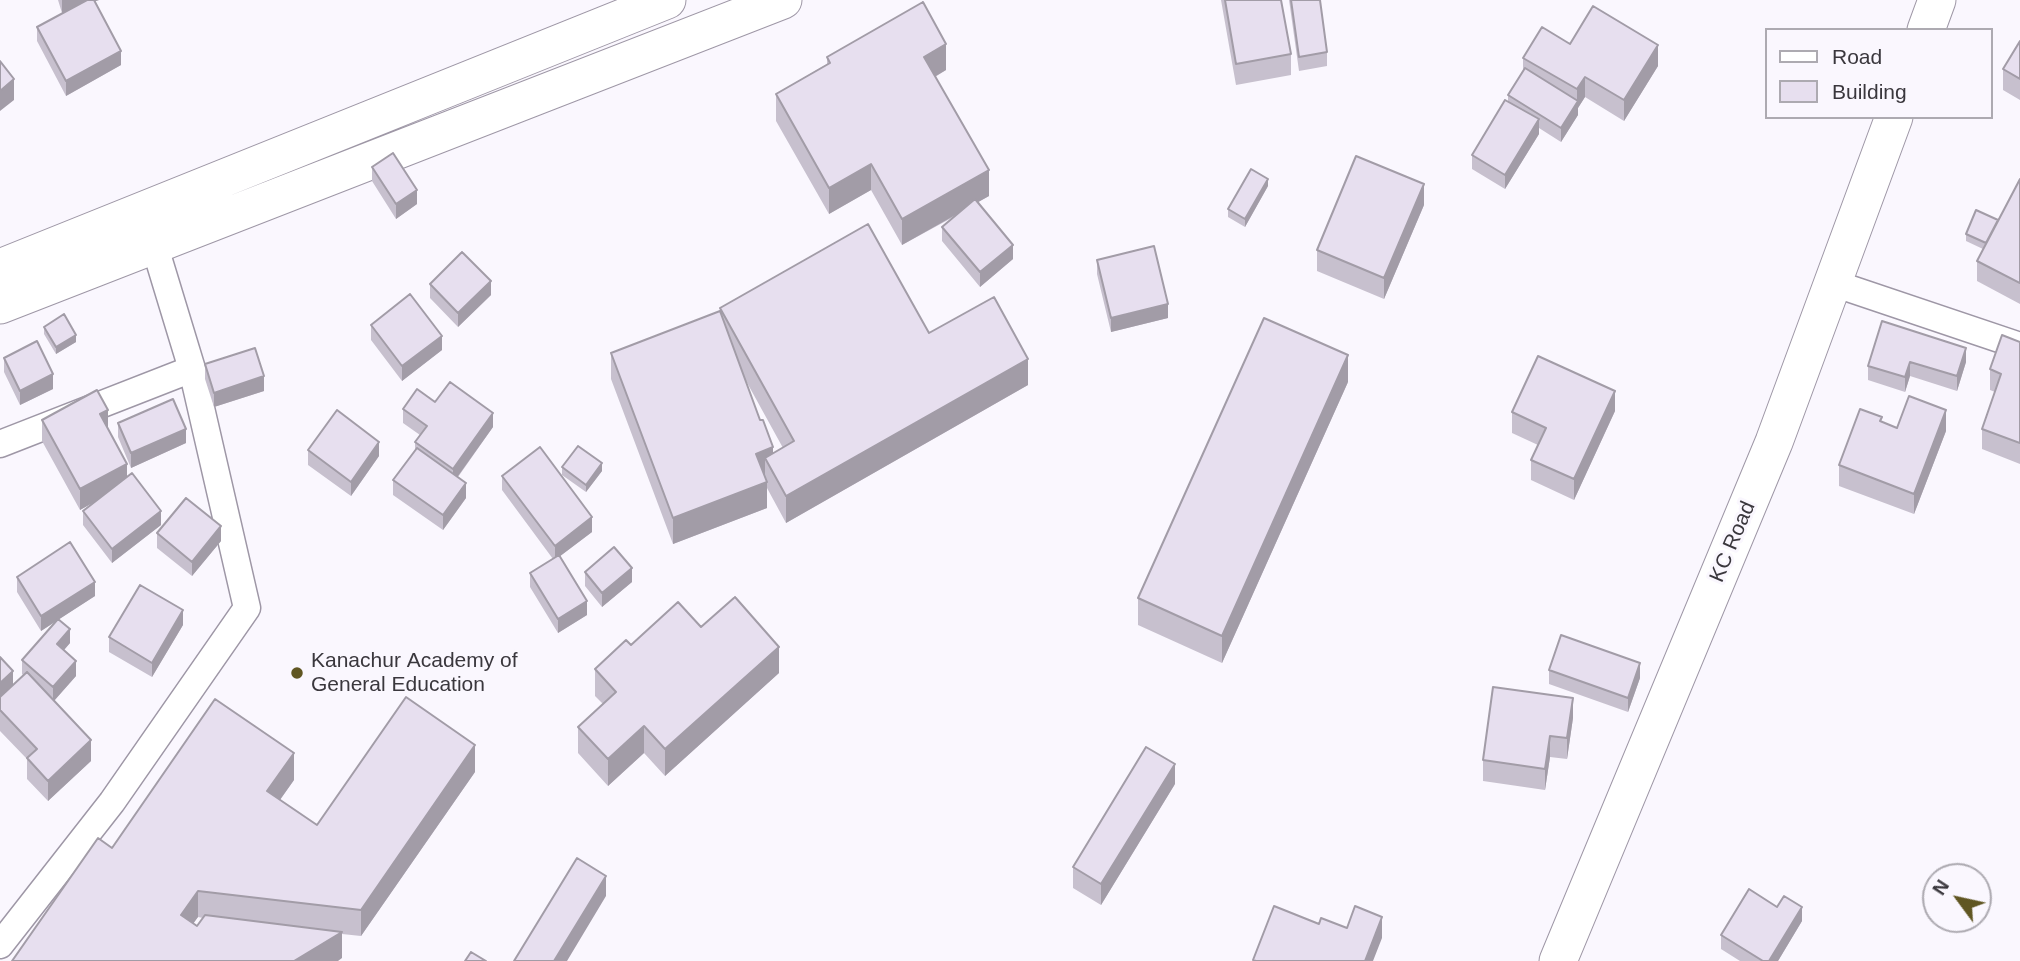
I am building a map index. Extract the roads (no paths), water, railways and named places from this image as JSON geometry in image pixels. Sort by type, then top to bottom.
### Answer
[{"type":"main road","points":[[0,305],[50,266],[512,63],[667,0]]},
{"type":"main road","points":[[0,268],[50,266],[153,244],[783,0]]},
{"type":"main road","points":[[1927,28],[1937,0]]},
{"type":"main road","points":[[512,63],[526,100]]},
{"type":"main road","name":"KC Road","points":[[1558,961],[1774,442],[1893,119]]},
{"type":"street","points":[[0,945],[112,802],[247,608],[192,369],[153,244]]},
{"type":"street","points":[[1833,283],[2020,346]]},
{"type":"street","points":[[0,444],[192,369]]},
{"type":"place","name":"Kanachur Academy of General Education","points":[[297,673]]}]
